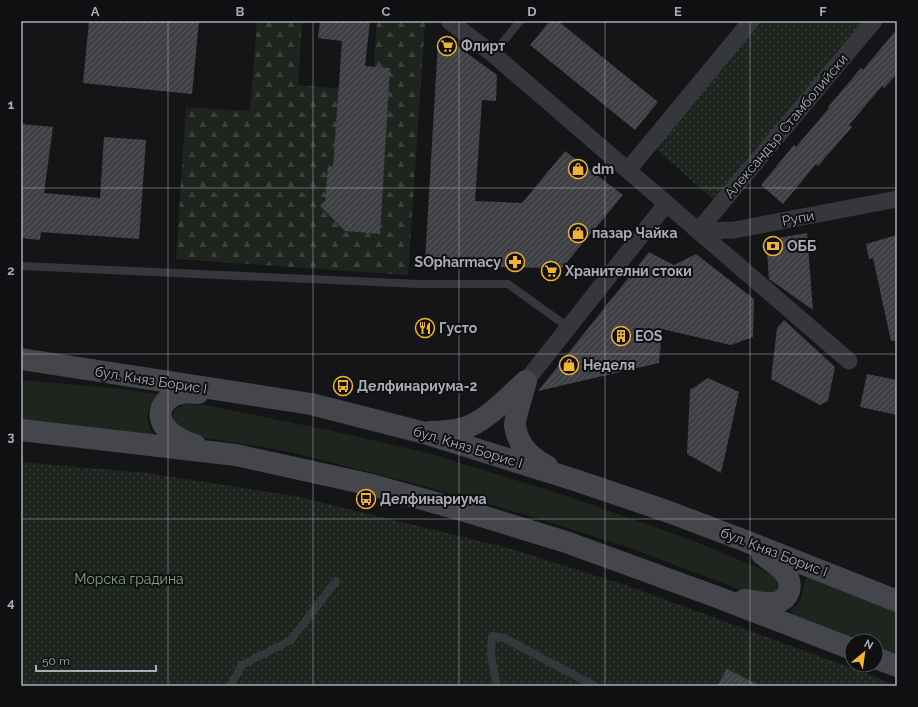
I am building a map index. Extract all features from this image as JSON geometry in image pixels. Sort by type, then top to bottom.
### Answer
[{"type":"main road","name":"бул. Княз Борис I","points":[[21,359],[311,404],[421,432],[575,480],[743,540],[897,601]]},
{"type":"main road","points":[[421,432],[442,432],[469,426],[487,415],[526,381]]},
{"type":"main road","points":[[526,381],[515,425],[521,445],[539,462],[575,480]]},
{"type":"main road","points":[[250,395],[183,393],[169,398],[163,403],[160,417],[161,422],[174,435],[184,441],[198,446],[372,485],[465,511],[566,542],[718,597],[844,646]]},
{"type":"main road","points":[[21,430],[236,455]]},
{"type":"main road","points":[[718,597],[768,603],[778,602],[785,598],[789,591],[790,584],[783,571],[743,540]]},
{"type":"main road","points":[[884,661],[897,666]]},
{"type":"street","points":[[449,21],[493,54],[849,361]]},
{"type":"street","points":[[628,170],[751,21]]},
{"type":"street","name":"Александър Стамболийски","points":[[698,231],[874,21]]},
{"type":"street","name":"Рупи","points":[[698,231],[734,230],[897,199]]},
{"type":"street","points":[[526,381],[666,204]]},
{"type":"lane","points":[[493,54],[520,21]]},
{"type":"lane","points":[[21,266],[419,284],[508,284],[568,327]]},
{"type":"lane","points":[[230,686],[242,665],[291,640],[336,581]]},
{"type":"lane","points":[[497,686],[491,655],[492,636],[504,638],[594,686]]},
{"type":"green space","points":[[257,21],[302,21],[298,85],[372,91],[377,21],[425,21],[408,275],[176,259],[186,107],[250,111]]},
{"type":"green space","points":[[758,21],[867,21],[716,202],[654,147]]},
{"type":"green space","points":[[21,380],[122,389],[161,395],[155,400],[148,411],[148,422],[158,440],[21,423]]},
{"type":"green space","points":[[185,404],[205,405],[328,430],[428,453],[564,495],[694,541],[759,568],[775,577],[779,583],[778,592],[759,597],[633,549],[527,515],[409,482],[285,451],[183,434],[171,420],[175,410]]},
{"type":"green space","name":"Морска градина","points":[[21,462],[147,473],[295,496],[512,549],[631,587],[844,665],[844,673],[865,673],[897,686],[21,686]]},
{"type":"green space","points":[[809,576],[897,612],[897,656],[884,651],[884,633],[844,633],[844,635],[793,615],[791,609],[800,601],[806,580]]},
{"type":"building","points":[[89,21],[199,21],[192,94],[83,83]]},
{"type":"building","points":[[320,21],[370,21],[365,66],[390,68],[380,234],[345,231],[320,206],[325,201],[328,166],[333,167],[342,41],[318,38]]},
{"type":"building","points":[[550,21],[558,21],[658,102],[635,130],[530,45]]},
{"type":"building","points":[[897,29],[897,74],[884,88],[882,86],[849,125],[852,127],[818,166],[816,164],[783,204],[761,185],[794,145],[796,147],[861,68],[863,70]]},
{"type":"building","points":[[446,38],[497,75],[496,101],[482,100],[475,201],[522,203],[565,151],[623,195],[562,268],[498,267],[425,262],[438,42]]},
{"type":"building","points":[[21,124],[53,127],[44,193],[100,198],[104,137],[146,140],[139,239],[41,232],[40,240],[21,238]]},
{"type":"building","points":[[807,233],[813,310],[769,279],[766,240]]},
{"type":"building","points":[[897,235],[897,341],[891,341],[873,258],[869,259],[866,244]]},
{"type":"building","points":[[649,252],[674,265],[696,254],[754,299],[753,337],[731,345],[662,329],[659,363],[538,391]]},
{"type":"building","points":[[784,320],[835,367],[828,401],[820,405],[771,379],[777,328]]},
{"type":"building","points":[[867,374],[897,380],[897,415],[860,407]]},
{"type":"building","points":[[708,378],[739,392],[721,473],[687,454],[690,390]]},
{"type":"building","points":[[727,669],[761,686],[717,686]]},
{"type":"place","name":"Флирт","points":[[447,46]]},
{"type":"place","name":"dm","points":[[578,169]]},
{"type":"place","name":"пазар Чайка","points":[[578,233]]},
{"type":"place","name":"ОББ","points":[[773,246]]},
{"type":"place","name":"SOpharmacy","points":[[515,262]]},
{"type":"place","name":"Хранителни стоки","points":[[551,271]]},
{"type":"place","name":"Густо","points":[[425,328]]},
{"type":"place","name":"EOS","points":[[621,336]]},
{"type":"place","name":"Неделя","points":[[569,365]]},
{"type":"place","name":"Делфинариума-2","points":[[343,386]]},
{"type":"place","name":"Делфинариума","points":[[366,499]]}]
